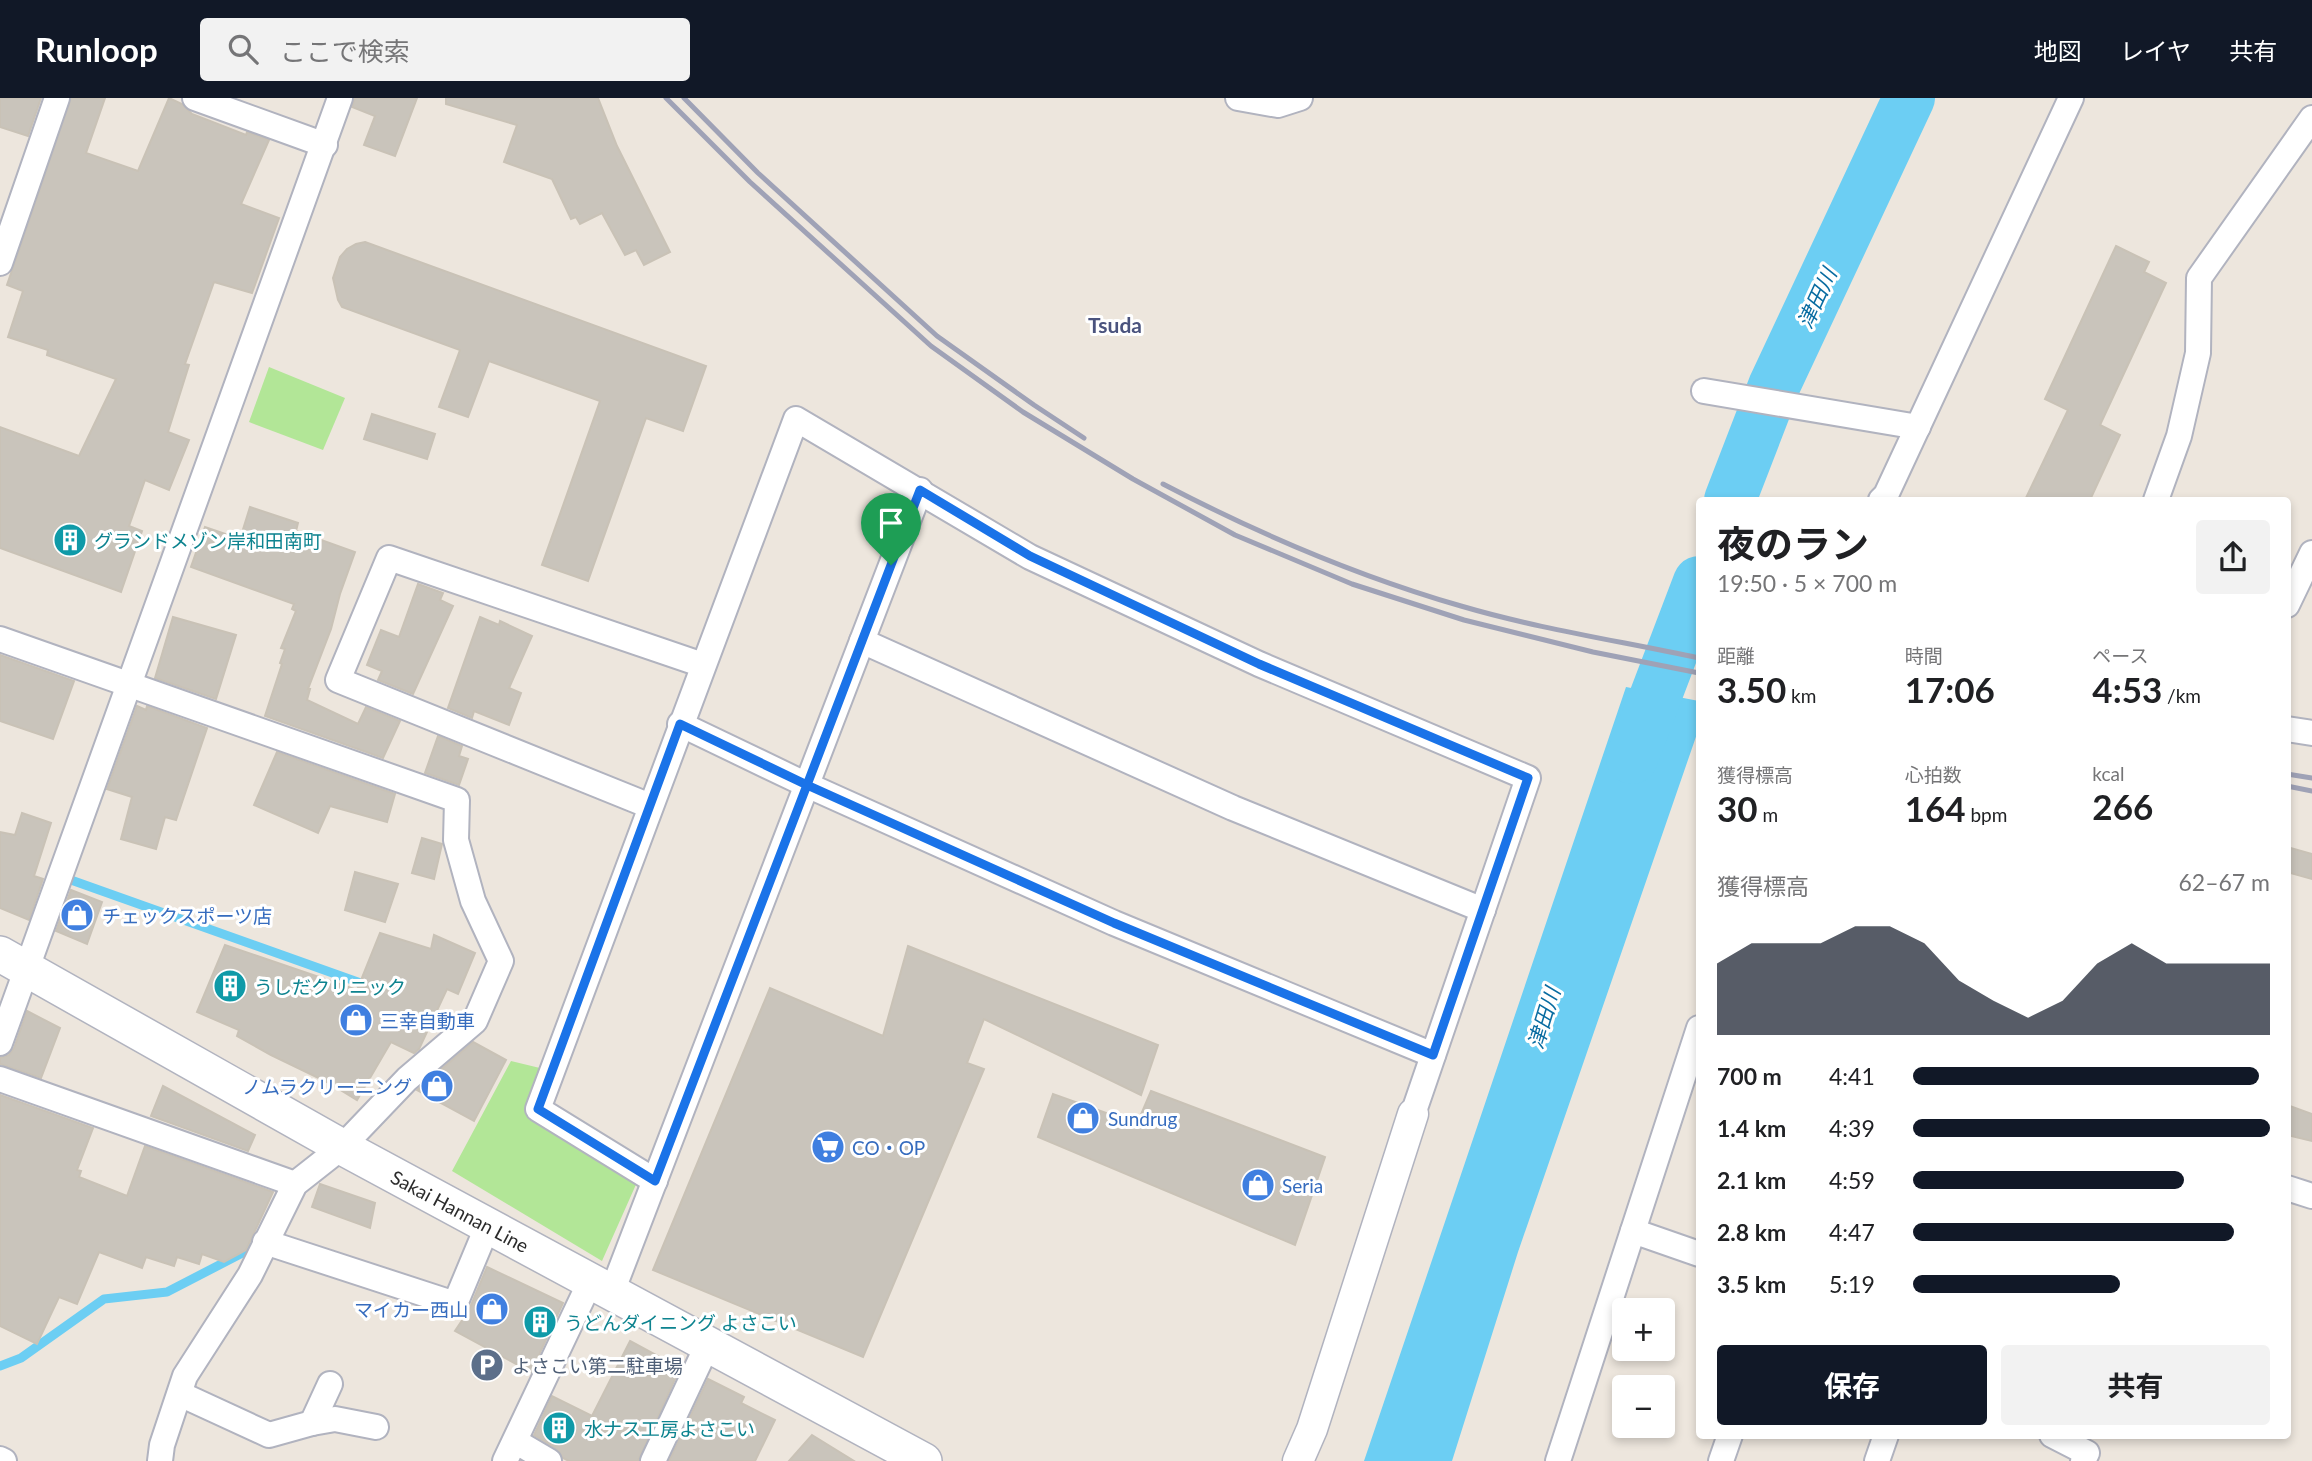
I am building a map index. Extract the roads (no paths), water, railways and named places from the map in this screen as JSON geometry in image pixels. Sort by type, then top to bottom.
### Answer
[{"type":"main road","name":"Sakai Hannan Line","points":[[13,960],[342,1147],[924,1461]]},
{"type":"street","points":[[0,263],[57,98]]},
{"type":"street","points":[[195,98],[325,145]]},
{"type":"street","points":[[0,1043],[13,960],[47,917],[340,98]]},
{"type":"street","points":[[1238,98],[1278,105],[1300,98]]},
{"type":"street","points":[[1884,497],[2071,98]]},
{"type":"street","points":[[2157,497],[2179,436],[2198,353],[2199,278],[2312,118]]},
{"type":"street","points":[[1704,391],[1918,427]]},
{"type":"street","points":[[655,1181],[538,1109],[796,419],[1042,562],[1259,664],[1528,778],[1413,1114],[1312,1429],[1298,1461]]},
{"type":"street","points":[[549,1461],[510,1451],[602,1286],[655,1181],[920,490]]},
{"type":"street","points":[[2291,597],[2312,553]]},
{"type":"street","points":[[650,806],[338,680],[388,558],[703,665]]},
{"type":"street","points":[[0,639],[457,800],[456,840],[473,901],[501,961],[475,1021],[407,1079],[342,1147],[295,1184],[250,1275],[185,1376],[162,1445],[160,1461]]},
{"type":"street","points":[[862,641],[1233,808],[1483,910]]},
{"type":"street","points":[[680,724],[807,785],[1114,923],[1433,1055]]},
{"type":"street","points":[[2291,730],[2312,733]]},
{"type":"street","points":[[1558,1461],[1696,1037]]},
{"type":"street","points":[[0,1079],[295,1184]]},
{"type":"street","points":[[2291,1189],[2312,1196]]},
{"type":"street","points":[[265,1242],[455,1304],[488,1225]]},
{"type":"street","points":[[1633,1231],[1696,1253]]},
{"type":"street","points":[[653,1461],[709,1344]]},
{"type":"street","points":[[312,1423],[330,1384]]},
{"type":"street","points":[[180,1394],[269,1435],[334,1419],[376,1427]]},
{"type":"street","points":[[1721,1461],[1729,1439]]},
{"type":"street","points":[[1877,1461],[1885,1439]]},
{"type":"street","points":[[2060,1439],[2087,1453],[2083,1461]]},
{"type":"water","points":[[1626,687],[1696,700],[1696,737],[1518,1252],[1452,1461],[1364,1461]]},
{"type":"waterway","name":"津田川","points":[[1731,497],[1774,386],[1909,98]]},
{"type":"waterway","name":"津田川","points":[[1632,758],[1696,590]]},
{"type":"waterway","points":[[71,880],[369,986]]},
{"type":"waterway","points":[[427,1010],[452,1022]]},
{"type":"waterway","points":[[0,1366],[21,1358],[104,1299],[167,1292],[256,1246]]},
{"type":"railway","points":[[666,98],[750,182],[931,346],[1023,412],[1133,479],[1235,535],[1352,584],[1464,620],[1593,652],[1696,672]]},
{"type":"railway","points":[[684,98],[758,173],[937,336],[1084,438]]},
{"type":"railway","points":[[1163,484],[1235,520],[1309,552],[1422,594],[1520,621],[1696,657]]},
{"type":"railway","points":[[2291,775],[2312,778]]},
{"type":"railway","points":[[2291,787],[2312,791]]},
{"type":"place","name":"グランドメゾン岸和田南町","points":[[70,540]]},
{"type":"place","name":"チェックスポーツ店","points":[[77,915]]},
{"type":"place","name":"うしだクリニック","points":[[230,986]]},
{"type":"place","name":"三幸自動車","points":[[356,1020]]},
{"type":"place","name":"ノムラクリーニング","points":[[437,1086]]},
{"type":"place","name":"Sundrug","points":[[1083,1118]]},
{"type":"place","name":"CO・OP","points":[[828,1147]]},
{"type":"place","name":"Seria","points":[[1258,1185]]},
{"type":"place","name":"マイカー西山","points":[[492,1309]]},
{"type":"place","name":"うどんダイニング よさこい","points":[[540,1322]]},
{"type":"place","name":"よさこい第二駐車場","points":[[487,1365]]},
{"type":"place","name":"水ナス工房よさこい","points":[[559,1428]]},
{"type":"district","name":"Tsuda","points":[[1115,324]]}]
